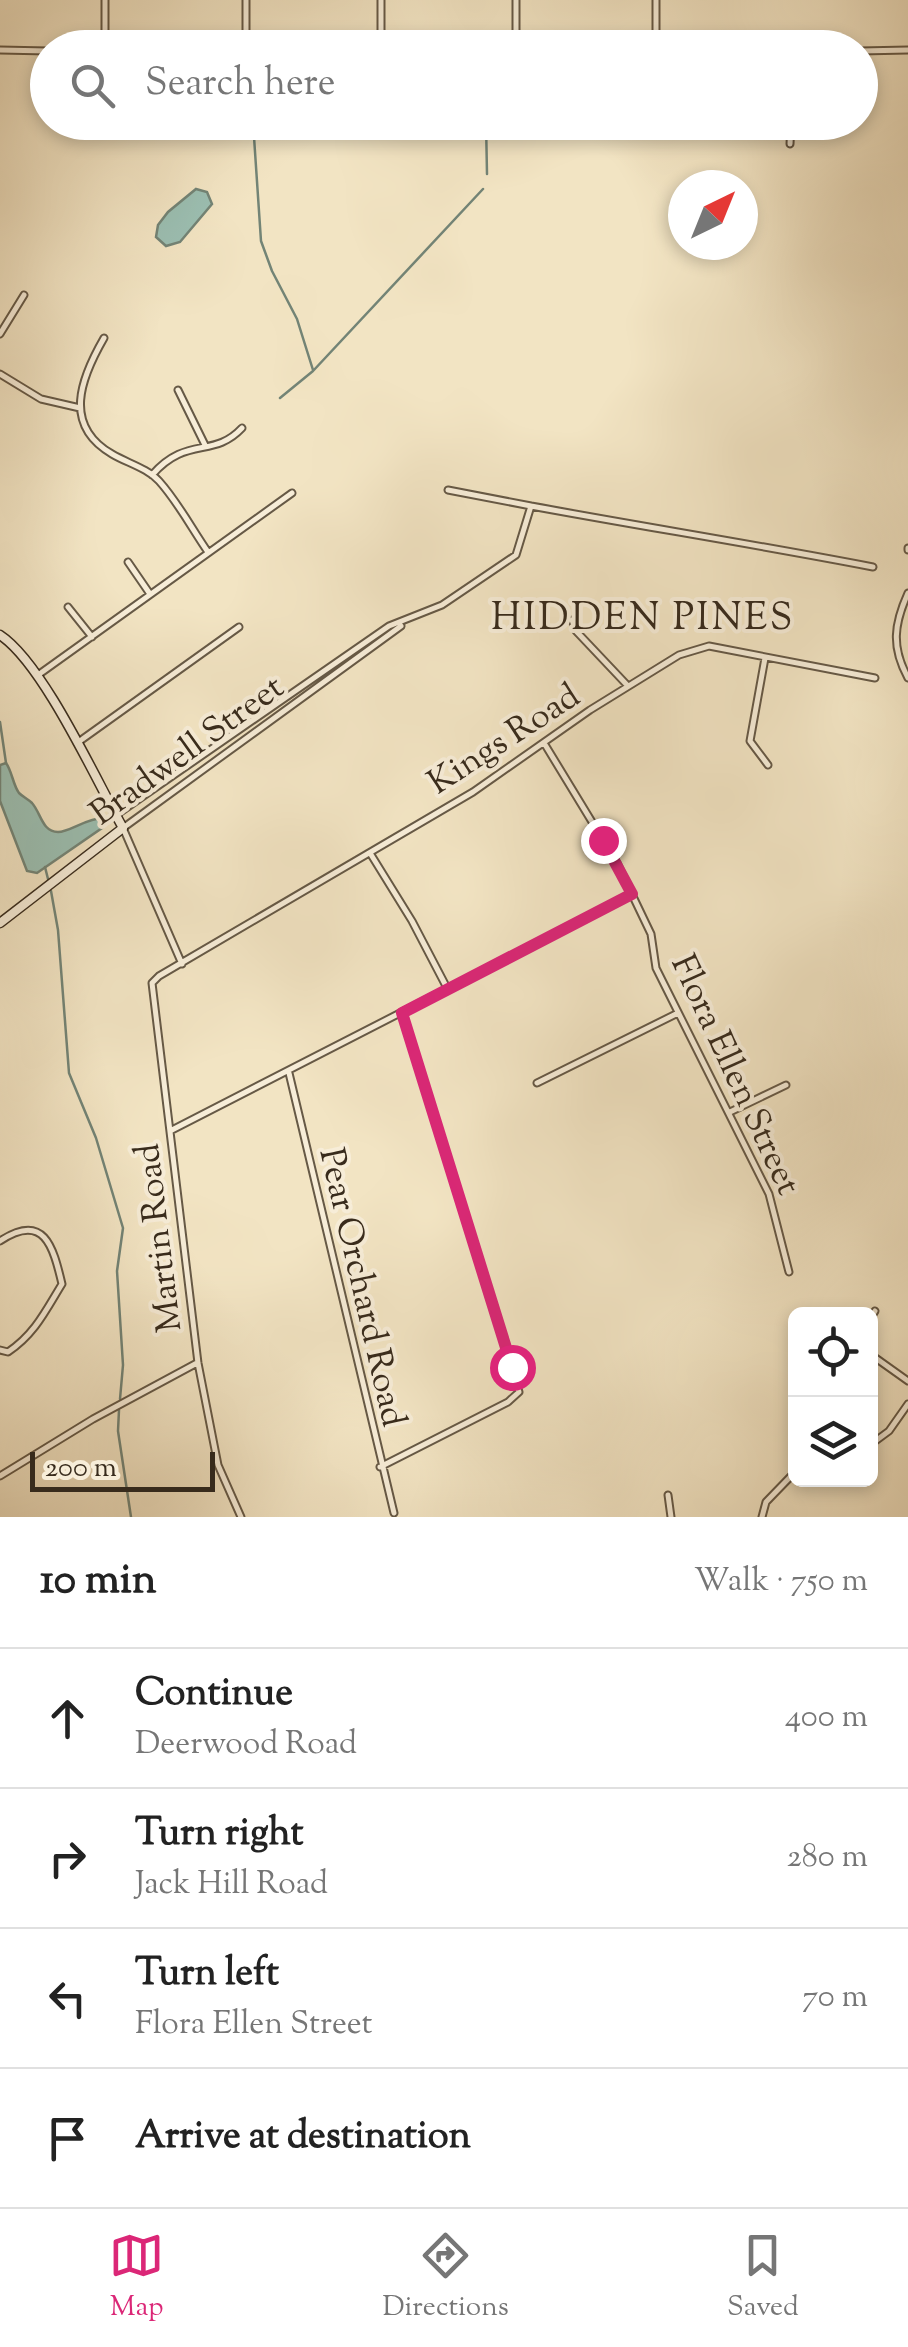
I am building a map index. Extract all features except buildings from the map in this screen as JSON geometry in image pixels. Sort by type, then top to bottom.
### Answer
[{"type":"street","points":[[104,0],[104,30]]},
{"type":"street","points":[[246,0],[246,30]]},
{"type":"street","points":[[381,0],[381,30]]},
{"type":"street","points":[[516,0],[516,30]]},
{"type":"street","points":[[656,0],[656,30]]},
{"type":"street","points":[[0,50],[30,50]]},
{"type":"street","points":[[878,50],[908,50]]},
{"type":"street","points":[[790,140],[790,144]]},
{"type":"street","points":[[0,334],[24,295]]},
{"type":"street","points":[[104,338],[86,368],[82,420],[94,443],[152,475],[208,552]]},
{"type":"street","points":[[0,374],[41,400],[80,408]]},
{"type":"street","points":[[178,390],[205,446]]},
{"type":"street","points":[[152,475],[172,456],[229,442],[242,428]]},
{"type":"street","points":[[448,490],[873,567]]},
{"type":"street","points":[[36,676],[292,493]]},
{"type":"street","name":"Bradwell Street","points":[[0,924],[123,828],[405,622],[455,597],[516,555],[531,506]]},
{"type":"street","points":[[128,562],[150,594]]},
{"type":"street","points":[[908,593],[894,632],[908,678]]},
{"type":"street","points":[[68,607],[92,637]]},
{"type":"street","points":[[572,620],[576,631],[628,686]]},
{"type":"street","name":"Bradwell Street","points":[[116,815],[389,626],[405,622]]},
{"type":"street","points":[[78,743],[239,627]]},
{"type":"street","points":[[0,635],[14,646],[36,676],[78,743],[123,828],[182,964]]},
{"type":"street","name":"Kings Road","points":[[182,964],[473,792],[679,655],[709,646],[874,678]]},
{"type":"street","points":[[765,658],[750,741],[768,764]]},
{"type":"street","name":"Flora Ellen Street","points":[[544,743],[618,863],[650,934],[656,968],[769,1194],[789,1272]]},
{"type":"street","points":[[370,853],[447,988]]},
{"type":"street","points":[[170,1131],[632,894]]},
{"type":"street","name":"Martin Road","points":[[182,964],[152,983],[198,1363],[218,1464],[241,1517]]},
{"type":"street","points":[[380,1467],[519,1392],[402,1013]]},
{"type":"street","points":[[538,1083],[678,1013]]},
{"type":"street","name":"Pear Orchard Road","points":[[289,1072],[394,1513]]},
{"type":"street","points":[[730,1113],[786,1085]]},
{"type":"street","points":[[0,1241],[30,1228],[38,1233],[54,1251],[62,1284],[44,1316],[22,1343],[8,1352],[0,1350]]},
{"type":"street","points":[[878,1360],[908,1381]]},
{"type":"street","points":[[0,1476],[92,1418],[198,1363]]},
{"type":"street","points":[[878,1438],[908,1404]]},
{"type":"street","points":[[762,1517],[766,1502],[788,1479]]},
{"type":"street","points":[[668,1496],[671,1517]]},
{"type":"water","points":[[196,189],[207,192],[212,204],[180,242],[166,246],[156,237],[158,225]]},
{"type":"water","points":[[6,763],[19,793],[32,803],[48,829],[63,831],[104,818],[106,823],[37,873],[27,871],[0,801],[0,765]]},
{"type":"waterway","points":[[254,140],[261,241],[297,319],[313,370]]},
{"type":"waterway","points":[[486,140],[487,174]]},
{"type":"waterway","points":[[280,398],[313,371],[483,189]]},
{"type":"waterway","points":[[0,722],[6,763]]},
{"type":"waterway","points":[[45,867],[48,879]]},
{"type":"waterway","points":[[51,891],[58,930],[69,1073],[96,1138],[123,1228],[117,1271],[123,1365],[120,1399]]},
{"type":"waterway","points":[[119,1410],[118,1431],[131,1517]]},
{"type":"district","name":"HIDDEN PINES","points":[[643,616]]},
{"type":"route","points":[[512,1367],[402,1013],[632,894],[603,840]]}]
